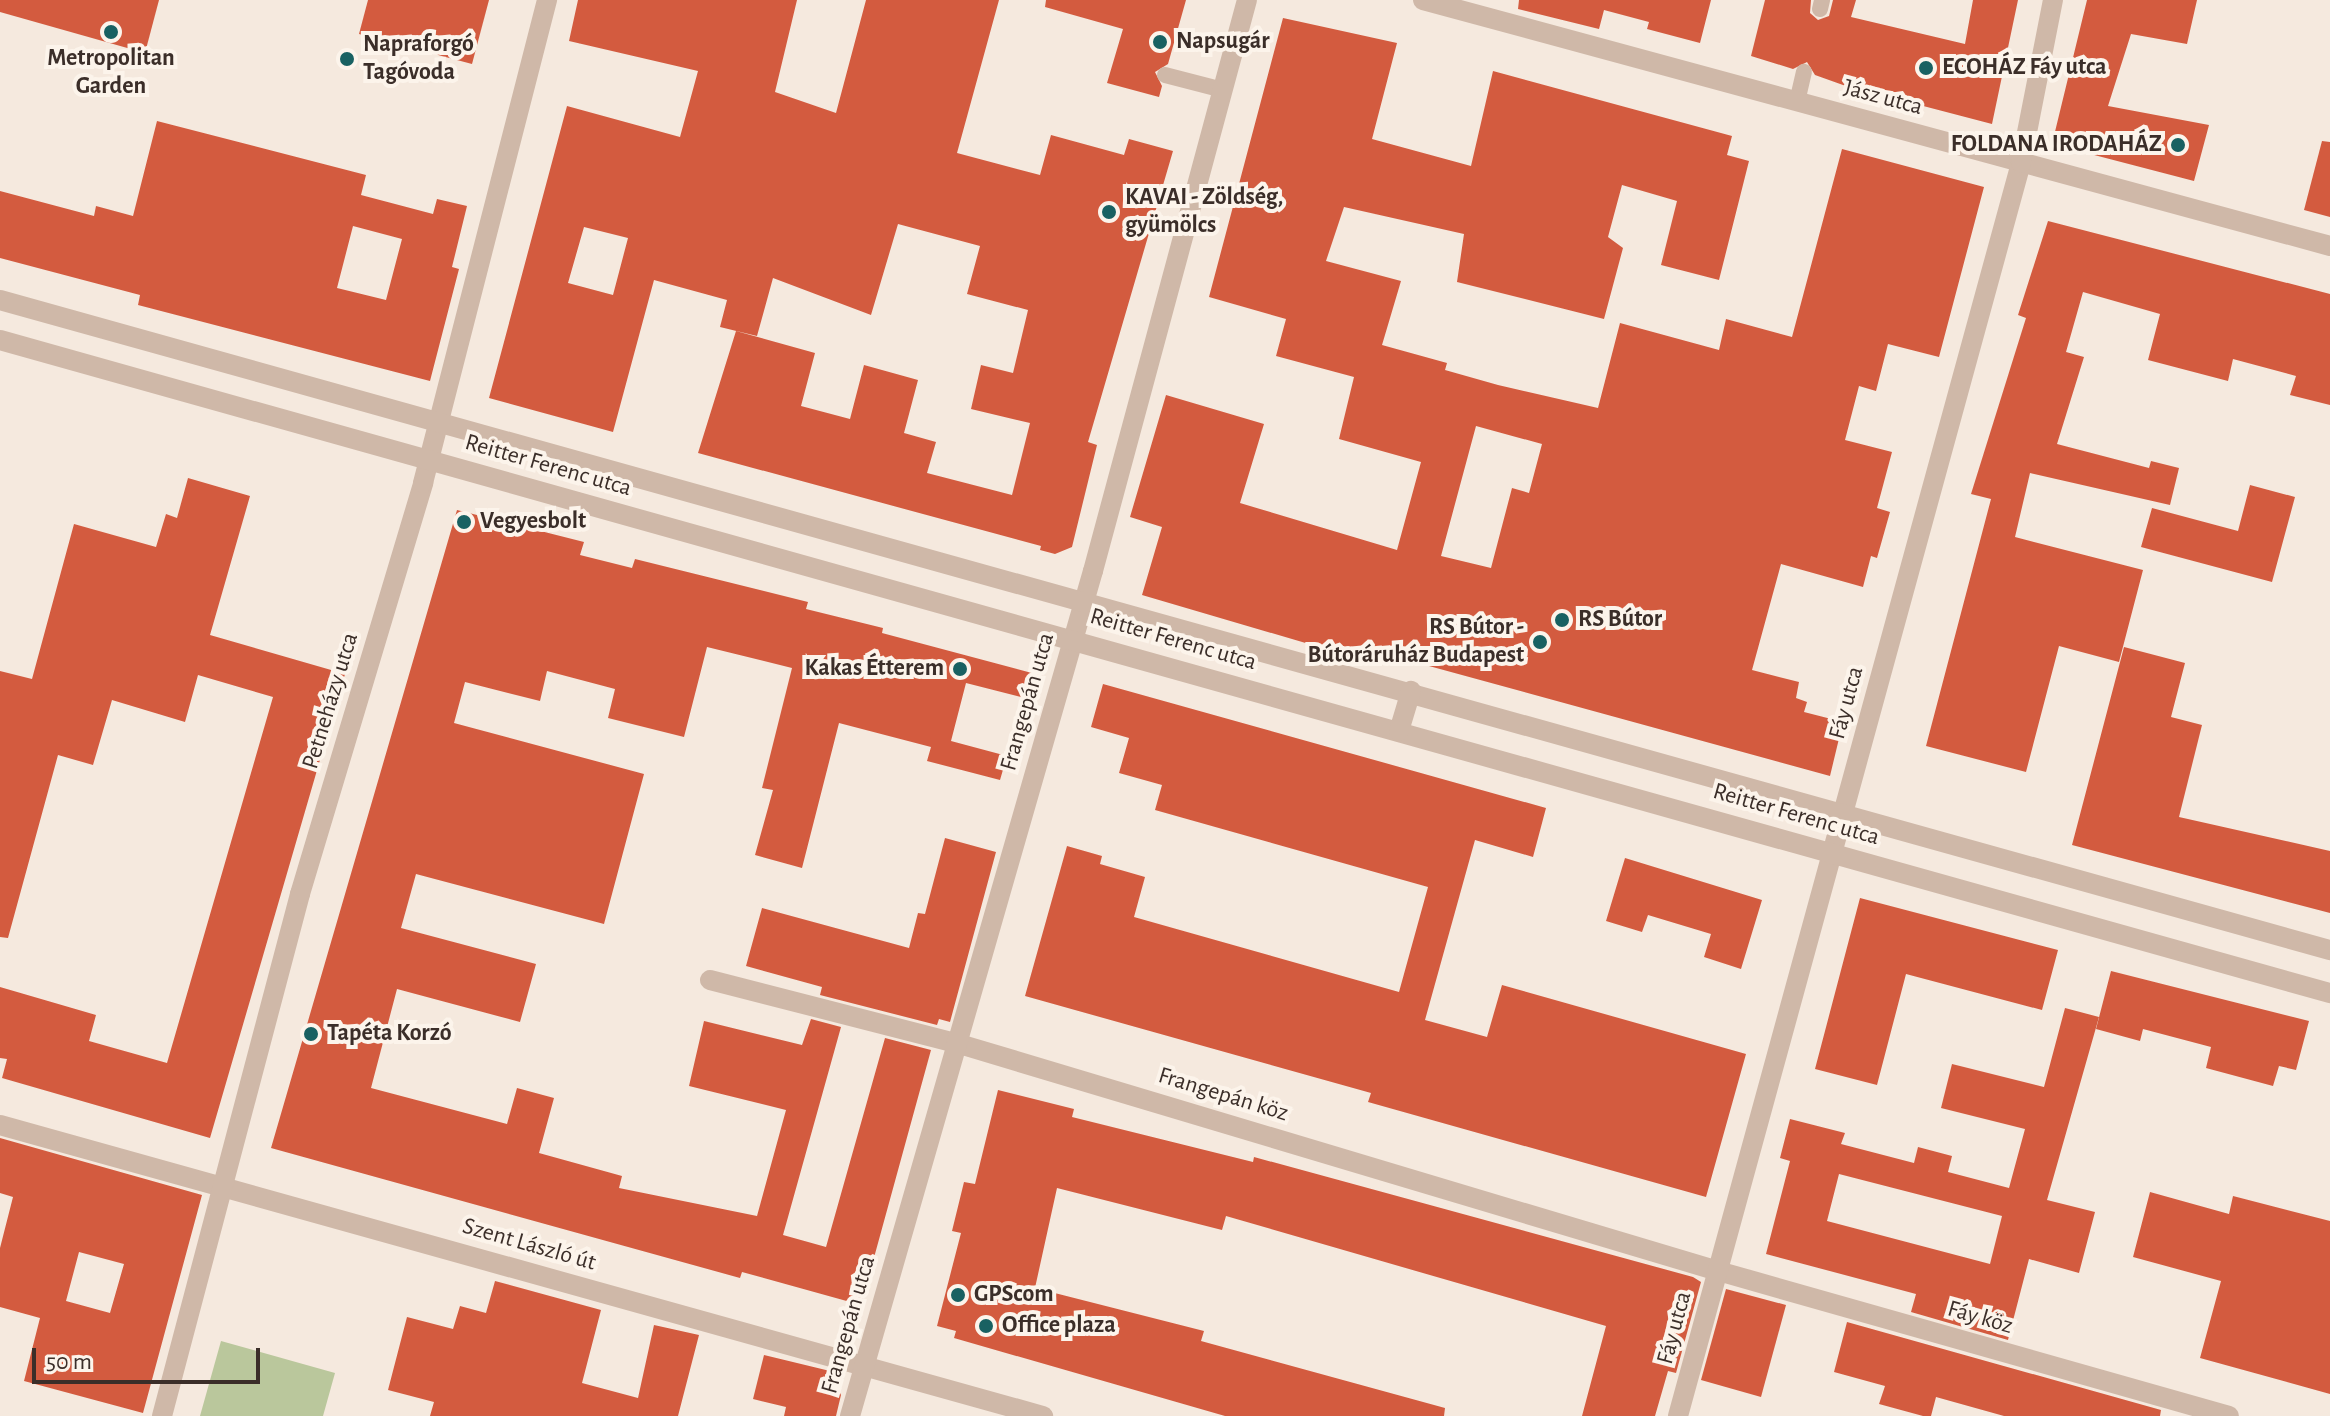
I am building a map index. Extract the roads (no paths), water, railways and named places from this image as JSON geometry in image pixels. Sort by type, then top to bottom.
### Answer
[{"type":"street","name":"Petneházy utca","points":[[162,1416],[300,894],[430,459],[547,0]]},
{"type":"street","name":"Frangepán utca","points":[[850,1416],[1085,601],[1247,0]]},
{"type":"street","name":"Jász utca","points":[[1423,0],[2330,246]]},
{"type":"street","name":"Fáy utca","points":[[1678,1416],[2021,163],[2053,0]]},
{"type":"street","name":"Reitter Ferenc utca","points":[[0,300],[440,419],[1844,810],[2330,950]]},
{"type":"street","name":"Reitter Ferenc utca","points":[[0,340],[2330,993]]},
{"type":"street","points":[[1399,731],[1411,691]]},
{"type":"street","name":"Frangepán köz","points":[[710,980],[956,1043],[1718,1271]]},
{"type":"street","name":"Szent László út","points":[[0,1125],[1043,1416]]},
{"type":"street","name":"Fáy köz","points":[[1718,1271],[2229,1416]]},
{"type":"lane","points":[[1797,102],[1804,72]]},
{"type":"lane","points":[[1165,75],[1223,90]]},
{"type":"place","name":"Metropolitan Garden","points":[[111,32]]},
{"type":"place","name":"Napsugár","points":[[1160,42]]},
{"type":"place","name":"Napraforgó Tagóvoda","points":[[347,59]]},
{"type":"place","name":"ECOHÁZ Fáy utca","points":[[1926,68]]},
{"type":"place","name":"FOLDANA IRODAHÁZ","points":[[2178,145]]},
{"type":"place","name":"KAVAI - Zöldség, gyümölcs","points":[[1109,212]]},
{"type":"place","name":"Vegyesbolt","points":[[464,522]]},
{"type":"place","name":"RS Bútor","points":[[1562,620]]},
{"type":"place","name":"RS Bútor - Bútoráruház Budapest","points":[[1540,642]]},
{"type":"place","name":"Kakas Étterem","points":[[960,669]]},
{"type":"place","name":"Tapéta Korzó","points":[[311,1034]]},
{"type":"place","name":"GPScom","points":[[958,1295]]},
{"type":"place","name":"Office plaza","points":[[986,1326]]}]
